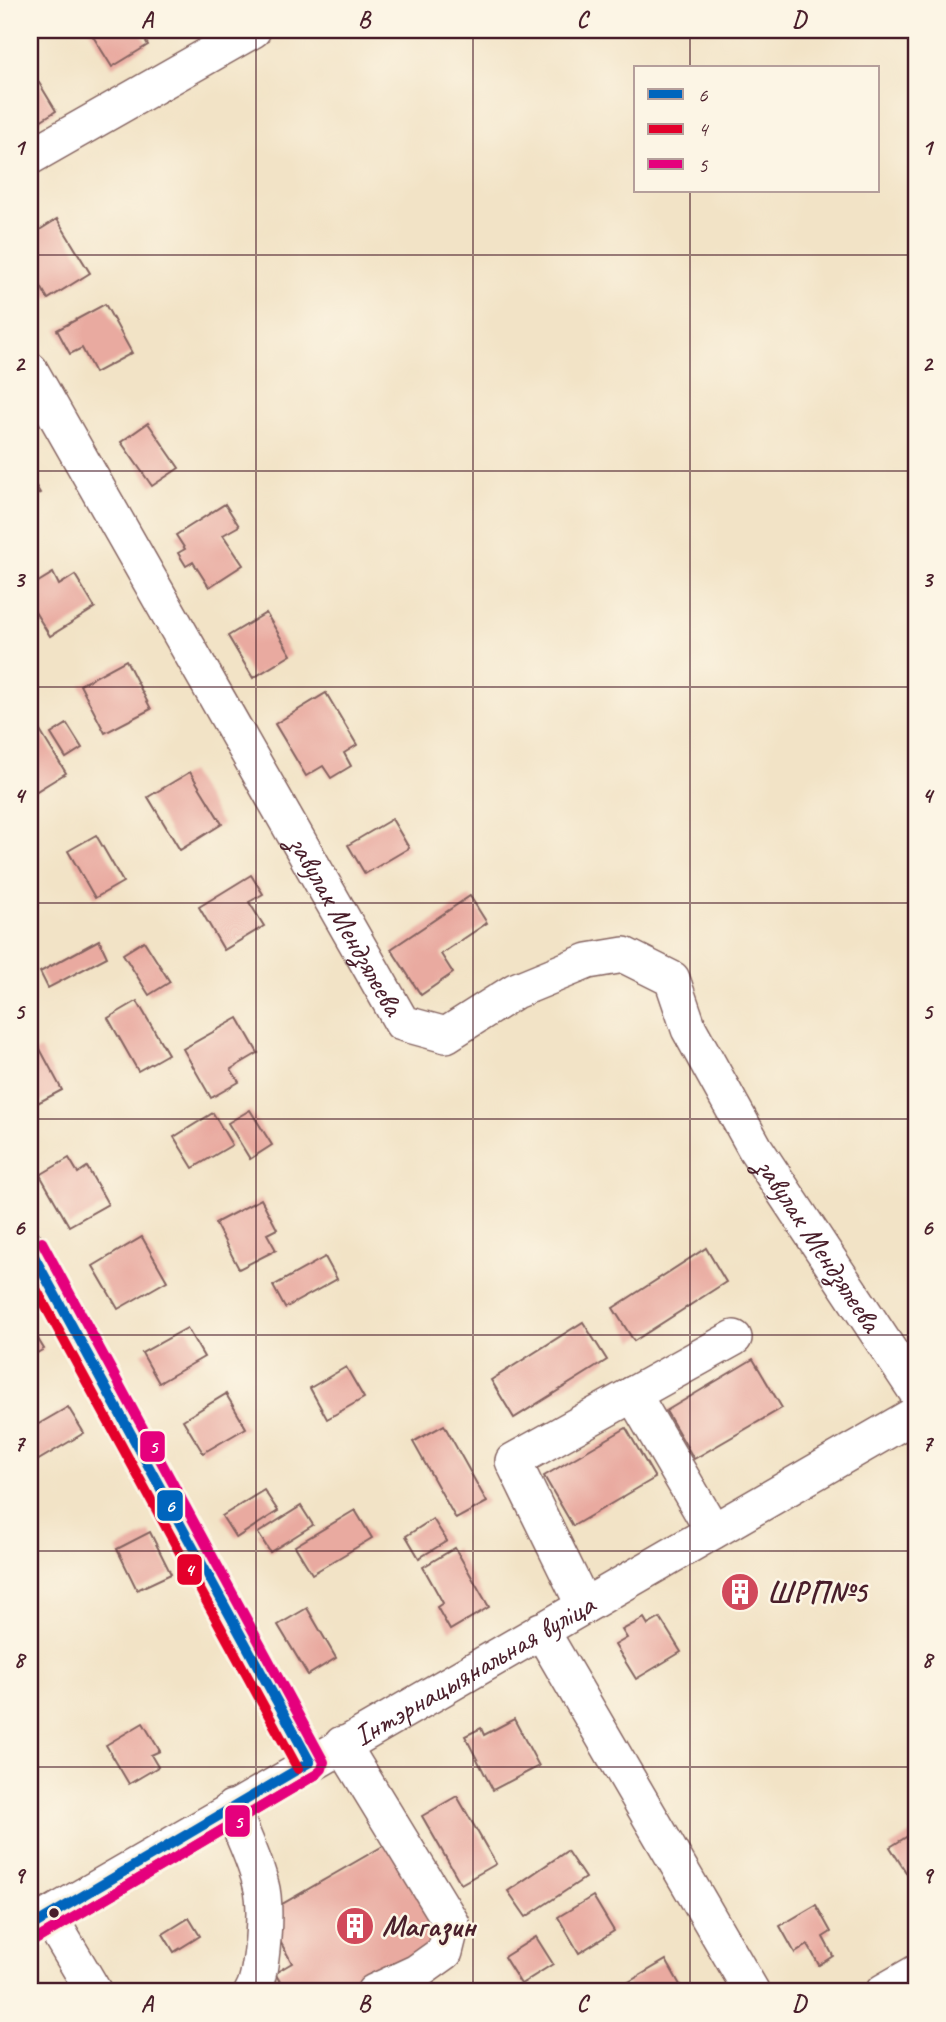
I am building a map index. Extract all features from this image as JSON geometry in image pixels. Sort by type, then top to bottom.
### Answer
[{"type":"street","points":[[30,157],[253,30]]},
{"type":"street","name":"завулак Мендзялеева","points":[[30,370],[402,1023],[446,1035],[514,991],[588,961],[624,955],[673,979],[689,1028],[755,1148],[916,1391]]},
{"type":"street","points":[[30,1249],[310,1762]]},
{"type":"street","points":[[584,1606],[513,1461],[734,1338]]},
{"type":"street","points":[[633,1394],[713,1531]]},
{"type":"street","name":"Інтэрнацыянальная вуліца","points":[[39,1921],[916,1414]]},
{"type":"street","points":[[541,1630],[752,1992]]},
{"type":"street","points":[[342,1744],[452,1924],[445,1952],[417,1972],[374,1992]]},
{"type":"street","points":[[232,1808],[262,1886],[263,1945],[255,1986],[251,1992]]},
{"type":"street","points":[[39,1921],[94,1992]]},
{"type":"street","points":[[883,1992],[916,1973]]},
{"type":"building","points":[[89,30],[139,30],[148,45],[112,67]]},
{"type":"building","points":[[30,68],[56,111],[30,127]]},
{"type":"building","points":[[57,219],[90,273],[48,299],[36,278],[30,282],[30,236]]},
{"type":"building","points":[[105,304],[132,353],[95,373],[82,348],[70,354],[57,330]]},
{"type":"building","points":[[148,423],[179,468],[152,486],[121,442]]},
{"type":"building","points":[[30,476],[40,493],[30,499]]},
{"type":"building","points":[[225,504],[239,526],[223,535],[243,565],[209,587],[193,562],[186,566],[178,553],[185,549],[176,535]]},
{"type":"building","points":[[53,573],[59,585],[75,575],[95,608],[50,636],[30,604],[30,587]]},
{"type":"building","points":[[266,613],[291,655],[253,678],[228,636]]},
{"type":"building","points":[[126,660],[151,709],[105,733],[80,685]]},
{"type":"building","points":[[326,693],[357,745],[344,753],[351,766],[331,778],[323,766],[306,776],[275,724]]},
{"type":"building","points":[[67,724],[82,748],[66,758],[51,734]]},
{"type":"building","points":[[40,731],[66,773],[35,792],[30,783],[30,737]]},
{"type":"building","points":[[190,772],[222,824],[180,850],[148,797]]},
{"type":"building","points":[[392,819],[409,848],[365,874],[348,845]]},
{"type":"building","points":[[96,835],[123,882],[95,898],[68,851]]},
{"type":"building","points":[[251,875],[263,894],[249,902],[264,926],[224,950],[199,907]]},
{"type":"building","points":[[470,896],[487,923],[441,954],[453,973],[421,995],[391,949]]},
{"type":"building","points":[[99,940],[107,957],[48,988],[40,972]]},
{"type":"building","points":[[144,941],[170,982],[149,995],[123,954]]},
{"type":"building","points":[[137,1001],[168,1054],[138,1071],[108,1018]]},
{"type":"building","points":[[238,1018],[258,1053],[231,1069],[239,1082],[211,1098],[183,1049]]},
{"type":"building","points":[[40,1049],[62,1090],[30,1107],[30,1055]]},
{"type":"building","points":[[250,1110],[272,1145],[250,1159],[228,1123]]},
{"type":"building","points":[[213,1113],[232,1145],[193,1168],[174,1137]]},
{"type":"building","points":[[69,1158],[78,1173],[87,1167],[108,1204],[69,1226],[40,1175]]},
{"type":"building","points":[[261,1199],[277,1229],[267,1234],[276,1250],[239,1269],[215,1223]]},
{"type":"building","points":[[142,1237],[167,1281],[118,1309],[93,1266]]},
{"type":"building","points":[[706,1248],[726,1282],[634,1341],[613,1308]]},
{"type":"building","points":[[325,1257],[337,1279],[285,1308],[273,1286]]},
{"type":"building","points":[[583,1322],[607,1360],[514,1418],[491,1380]]},
{"type":"building","points":[[30,1326],[44,1349],[30,1357]]},
{"type":"building","points":[[187,1328],[204,1357],[159,1383],[142,1353]]},
{"type":"building","points":[[753,1359],[782,1408],[694,1459],[666,1411]]},
{"type":"building","points":[[346,1367],[364,1398],[327,1419],[310,1388]]},
{"type":"building","points":[[226,1394],[246,1428],[203,1453],[183,1420]]},
{"type":"building","points":[[68,1407],[84,1433],[30,1465],[30,1429]]},
{"type":"building","points":[[444,1425],[487,1502],[456,1519],[413,1442]]},
{"type":"building","points":[[626,1428],[655,1478],[573,1526],[544,1476]]},
{"type":"building","points":[[264,1490],[278,1511],[236,1538],[222,1516]]},
{"type":"building","points":[[301,1506],[313,1525],[270,1552],[258,1533]]},
{"type":"building","points":[[355,1510],[372,1538],[312,1574],[295,1546]]},
{"type":"building","points":[[433,1519],[447,1541],[419,1558],[406,1536]]},
{"type":"building","points":[[150,1532],[171,1574],[137,1590],[117,1549]]},
{"type":"building","points":[[455,1548],[489,1607],[450,1630],[437,1607],[443,1603],[423,1567]]},
{"type":"building","name":"ШРП№5","points":[[743,1583],[749,1593],[737,1600],[731,1590]]},
{"type":"building","points":[[307,1608],[336,1658],[308,1675],[278,1625]]},
{"type":"building","points":[[644,1618],[648,1625],[660,1618],[681,1652],[636,1679],[615,1645],[627,1638],[622,1630]]},
{"type":"building","points":[[514,1719],[539,1766],[493,1790],[465,1736],[481,1728],[484,1735]]},
{"type":"building","points":[[143,1723],[160,1751],[151,1755],[158,1767],[129,1784],[106,1745]]},
{"type":"building","points":[[457,1796],[496,1864],[461,1884],[422,1816]]},
{"type":"building","points":[[916,1831],[916,1888],[890,1847]]},
{"type":"building","name":"Магазин","points":[[390,1842],[444,1938],[349,1992],[286,1992],[275,1973],[292,1963],[265,1914]]},
{"type":"building","points":[[567,1851],[585,1878],[526,1917],[508,1891]]},
{"type":"building","points":[[593,1896],[614,1931],[579,1953],[558,1917]]},
{"type":"building","points":[[816,1905],[831,1932],[823,1937],[833,1956],[819,1965],[808,1945],[795,1953],[780,1926]]},
{"type":"building","points":[[189,1918],[200,1936],[174,1952],[163,1934]]},
{"type":"building","points":[[536,1937],[553,1964],[521,1984],[504,1957]]},
{"type":"building","points":[[666,1960],[684,1992],[632,1992],[627,1983]]},
{"type":"transit line","name":"5","points":[[37,1939],[317,1774],[324,1762],[42,1242]]},
{"type":"transit line","name":"6","points":[[30,1249],[310,1762]]},
{"type":"transit line","name":"4","points":[[30,1278],[298,1769]]},
{"type":"transit line","name":"6","points":[[30,1927],[310,1762]]},
{"type":"transit line","name":"4","points":[[37,1939],[317,1774]]},
{"type":"place","name":"ШРП№5","points":[[740,1592]]},
{"type":"place","name":"Магазин","points":[[355,1926]]}]
